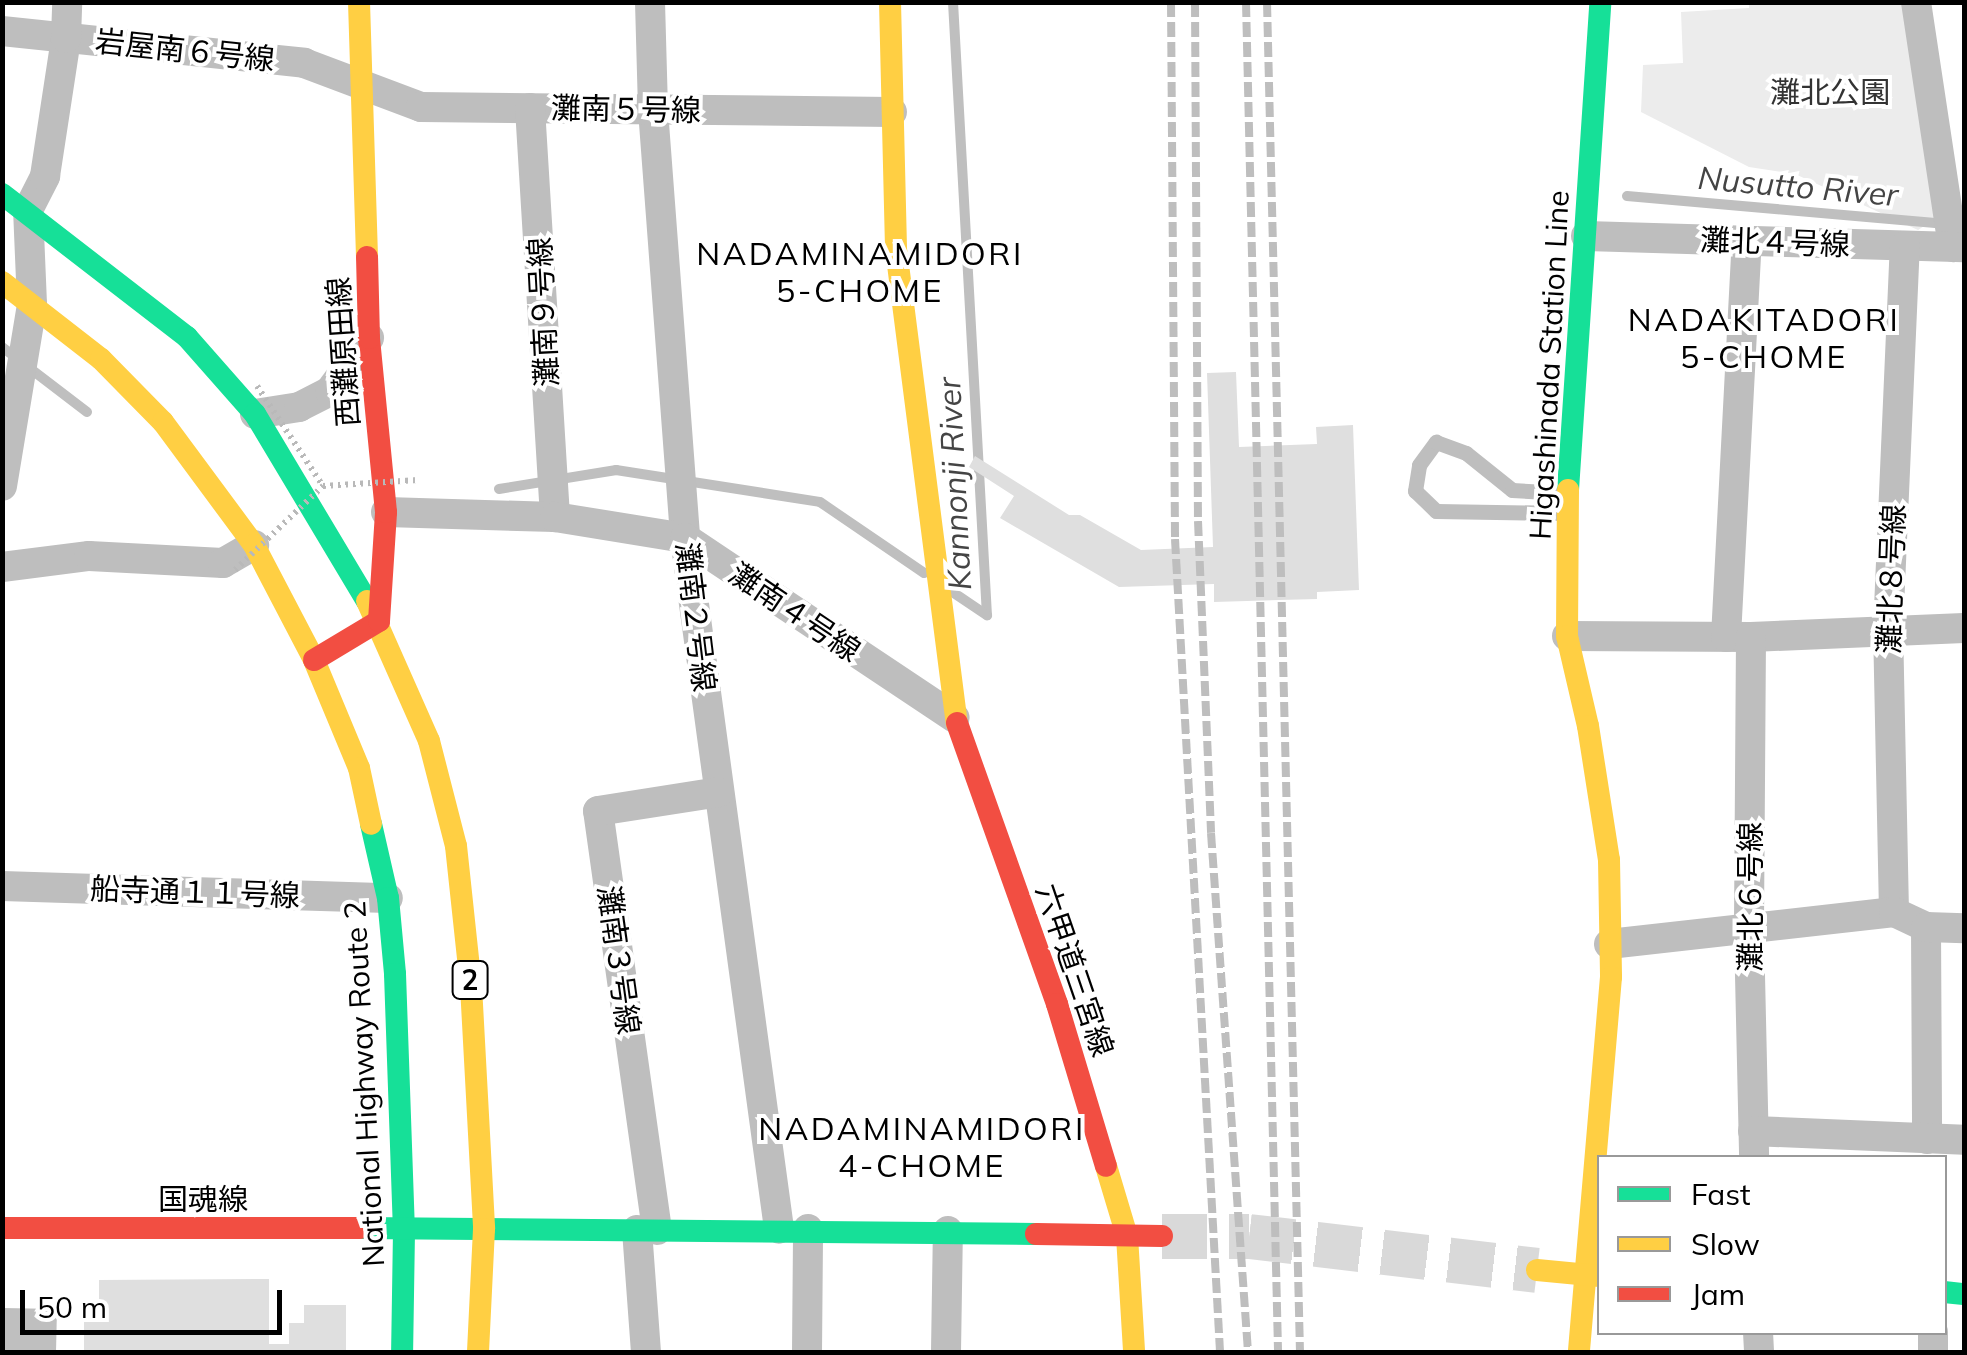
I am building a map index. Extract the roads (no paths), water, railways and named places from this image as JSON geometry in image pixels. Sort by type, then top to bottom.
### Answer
[{"type":"main road","name":"西灘原田線","points":[[360,2],[369,338],[386,512],[379,621]]},
{"type":"main road","points":[[890,2],[892,112]]},
{"type":"main road","name":"Higashinada Station Line","points":[[1600,2],[1568,503],[1567,636],[1588,726],[1609,860],[1611,977],[1600,1155]]},
{"type":"main road","name":"六甲道三宮線","points":[[892,112],[896,249],[954,718],[1057,1004],[1127,1236],[1134,1352]]},
{"type":"main road","name":"2","points":[[16,202],[187,337],[256,400],[379,621],[429,741],[456,846],[471,986],[484,1229],[478,1352]]},
{"type":"main road","name":"National Highway Route 2","points":[[2,282],[101,360],[163,422],[254,545],[314,660],[359,768],[388,898],[395,974],[404,1231],[402,1352]]},
{"type":"main road","points":[[314,660],[379,621]]},
{"type":"main road","name":"Higashinada Station Line","points":[[1578,1352],[1593,1276],[1597,1210]]},
{"type":"main road","name":"国魂線","points":[[2,1228],[404,1231]]},
{"type":"main road","points":[[404,1231],[793,1229],[1162,1236]]},
{"type":"main road","points":[[1537,1270],[1593,1276]]},
{"type":"street","points":[[2,486],[32,304],[16,202],[45,176],[66,38],[67,2]]},
{"type":"street","name":"灘南２号線","points":[[650,2],[653,110],[685,538],[719,792],[793,1229],[808,1352]]},
{"type":"street","points":[[1916,2],[1956,246]]},
{"type":"street","name":"岩屋南６号線","points":[[2,31],[304,62],[364,84]]},
{"type":"street","name":"灘南５号線","points":[[364,84],[421,107],[892,112]]},
{"type":"street","name":"灘南９号線","points":[[530,108],[555,510]]},
{"type":"street","name":"灘北４号線","points":[[1586,236],[1956,246]]},
{"type":"street","name":"灘北６号線","points":[[1747,241],[1739,637],[1754,1144]]},
{"type":"street","name":"灘北８号線","points":[[1894,912],[1888,631],[1905,246]]},
{"type":"street","points":[[256,400],[299,406],[330,391],[369,338]]},
{"type":"street","name":"灘南４号線","points":[[386,512],[555,510],[685,538],[954,718]]},
{"type":"street","points":[[2,568],[90,556],[223,563],[254,545]]},
{"type":"street","points":[[1567,636],[1739,637],[1964,628]]},
{"type":"street","name":"灘南３号線","points":[[647,1230],[598,811],[719,792]]},
{"type":"street","name":"船寺通１１号線","points":[[2,886],[388,898]]},
{"type":"street","points":[[1609,944],[1894,912],[1926,927],[1964,928]]},
{"type":"street","points":[[1926,927],[1927,1139]]},
{"type":"street","points":[[1754,1144],[1964,1140]]},
{"type":"street","points":[[646,1352],[647,1230]]},
{"type":"street","points":[[946,1352],[948,1232]]},
{"type":"lane","points":[[1436,442],[1466,454],[1512,490],[1568,503],[1436,511],[1414,492],[1419,465],[1436,442]]},
{"type":"waterway","name":"Kannonji River","points":[[953,2],[987,615]]},
{"type":"waterway","name":"Nusutto River","points":[[1627,196],[1944,224]]},
{"type":"waterway","name":"Kannonji River","points":[[2,347],[87,412]]},
{"type":"waterway","name":"Kannonji River","points":[[499,489],[616,470],[820,502],[924,573]]},
{"type":"waterway","name":"Kannonji River","points":[[954,593],[987,615]]},
{"type":"tunnel","points":[[1162,1236],[1249,1236],[1537,1270]]},
{"type":"railway","points":[[1171,2],[1175,539],[1220,1352]]},
{"type":"railway","points":[[1195,2],[1198,521],[1211,833],[1248,1352]]},
{"type":"railway","points":[[1246,2],[1278,1352]]},
{"type":"railway","points":[[1267,2],[1300,1352]]},
{"type":"district","name":"NADAMINAMIDORI 5-CHOME","points":[[860,272]]},
{"type":"district","name":"NADAKITADORI 5-CHOME","points":[[1764,338]]},
{"type":"district","name":"NADAMINAMIDORI 4-CHOME","points":[[922,1148]]},
{"type":"park label","name":"灘北公園","points":[[1830,92]]}]
